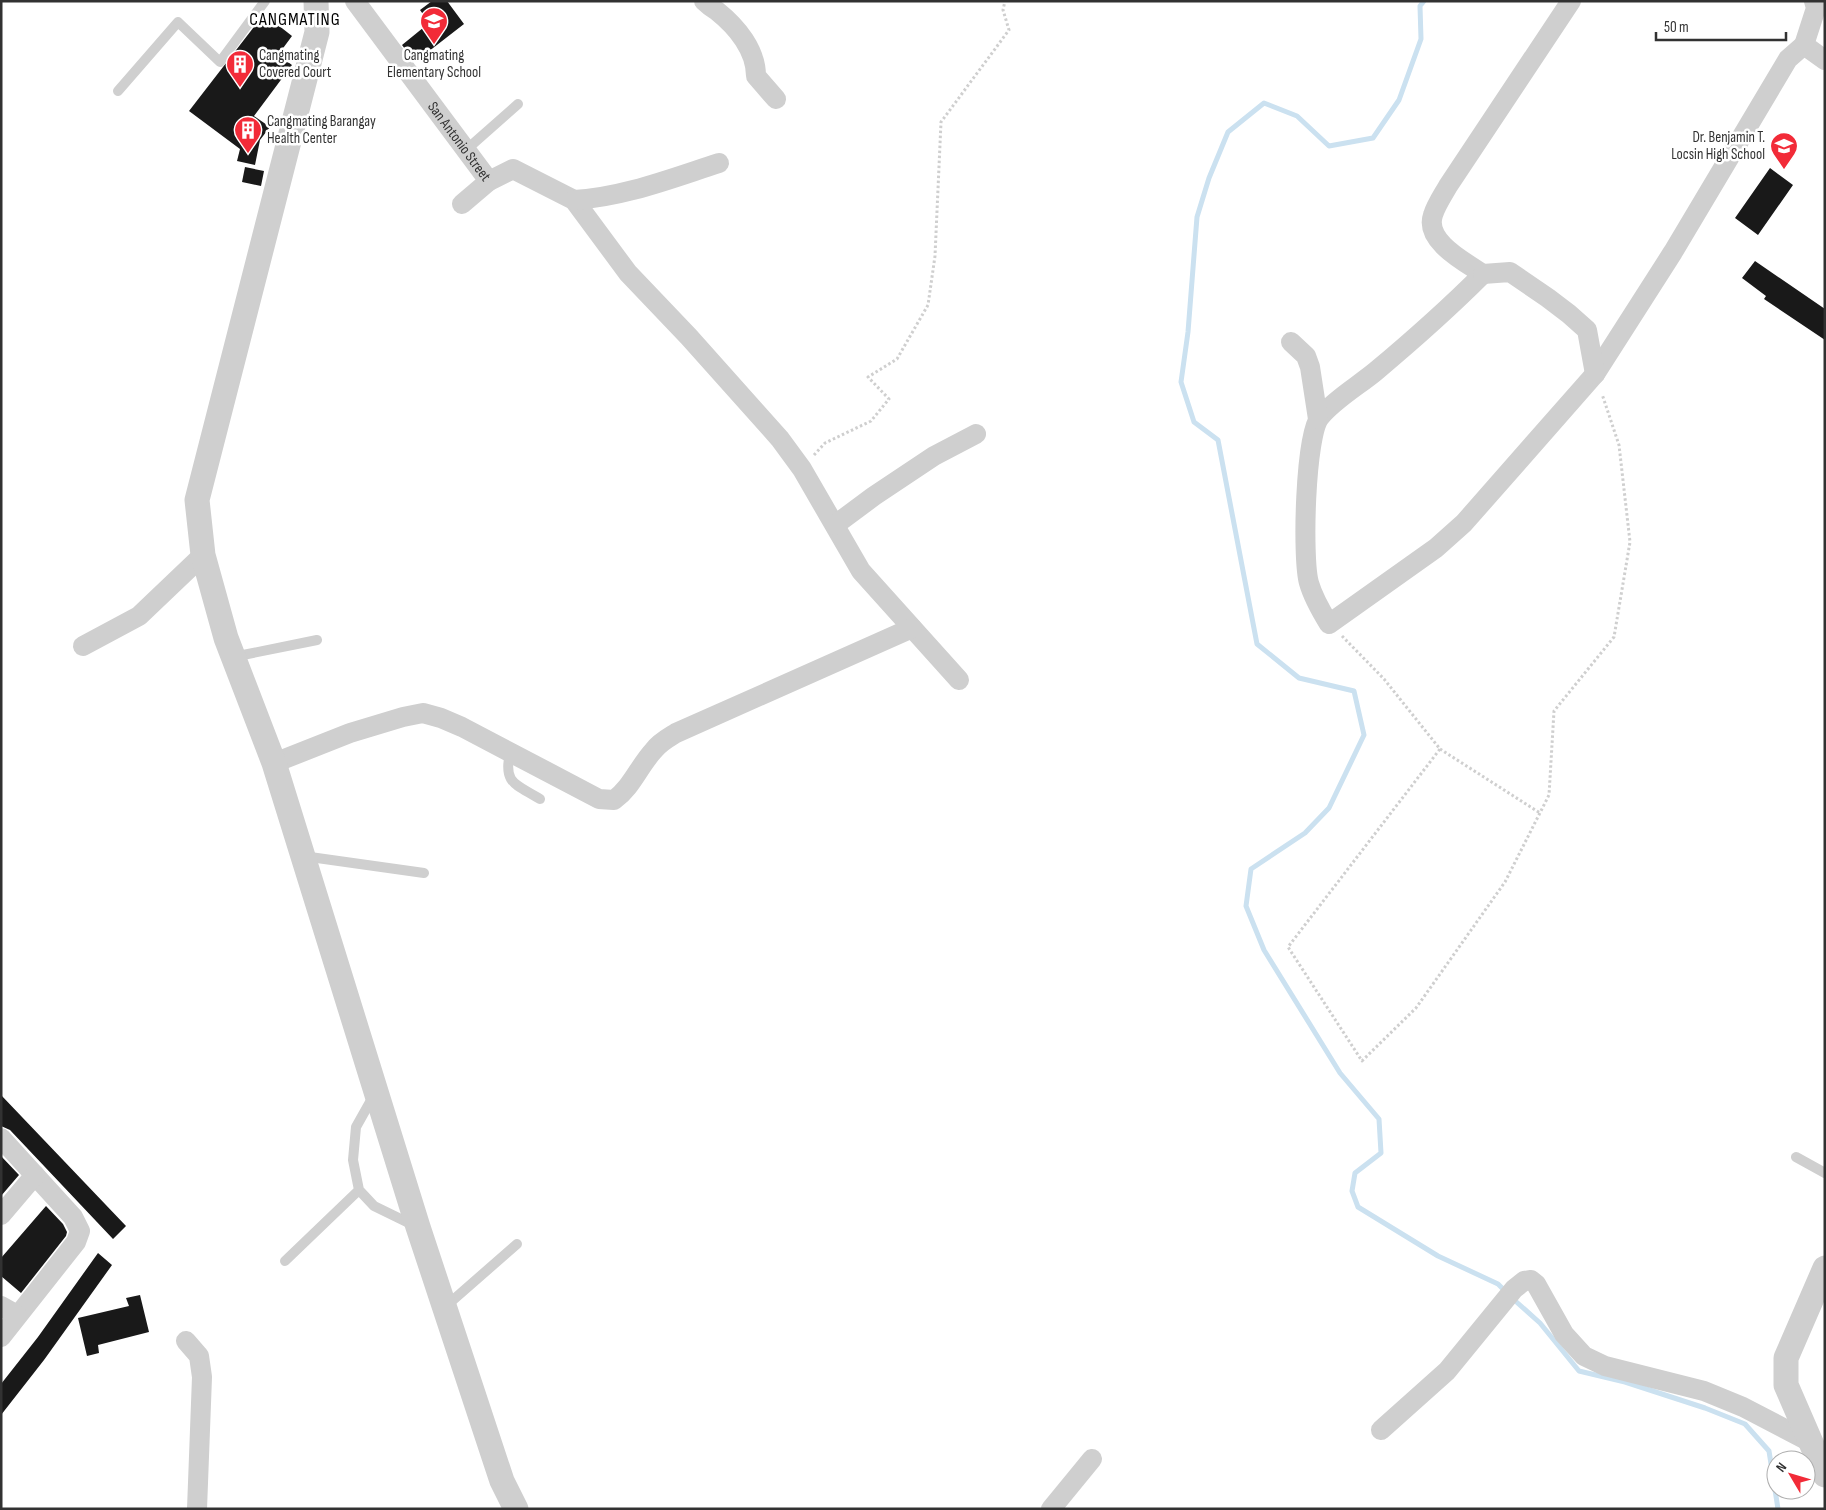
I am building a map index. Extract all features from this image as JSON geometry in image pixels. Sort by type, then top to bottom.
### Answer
[{"type":"street","points":[[316,1],[317,32],[197,500],[203,555],[232,657],[274,763],[418,1227],[502,1481],[516,1509]]},
{"type":"street","name":"San Antonio Street","points":[[356,1],[489,180],[462,204]]},
{"type":"street","points":[[1571,1],[1448,186],[1432,216],[1433,231],[1444,247],[1483,274],[1510,272],[1548,298],[1587,330],[1595,374]]},
{"type":"street","points":[[1291,342],[1306,356],[1310,367],[1318,419],[1313,433],[1308,463],[1305,562],[1309,583],[1318,606],[1329,624],[1436,548],[1464,523],[1595,374],[1673,252],[1788,59],[1804,45],[1816,8],[1814,1]]},
{"type":"street","points":[[717,4],[743,37],[756,63],[756,76],[776,99]]},
{"type":"street","points":[[1804,45],[1825,60]]},
{"type":"street","points":[[574,200],[594,199],[623,193],[719,163]]},
{"type":"street","points":[[489,180],[514,169],[574,200],[628,273],[689,337],[774,432],[802,469],[861,572],[959,680]]},
{"type":"street","points":[[1318,419],[1457,300],[1483,274]]},
{"type":"street","points":[[834,525],[934,456],[976,434]]},
{"type":"street","points":[[83,646],[139,616],[203,555]]},
{"type":"street","points":[[274,763],[350,733],[402,717],[423,713],[462,727],[599,799],[614,800],[624,793],[653,750],[676,733],[912,628]]},
{"type":"street","points":[[1,1138],[73,1217],[80,1231],[76,1242],[9,1310],[1,1337]]},
{"type":"street","points":[[1,1215],[35,1175]]},
{"type":"street","points":[[1825,1268],[1786,1358],[1786,1385],[1825,1475]]},
{"type":"street","points":[[1381,1430],[1447,1371],[1508,1296],[1524,1282],[1531,1280],[1536,1284],[1564,1334],[1584,1356],[1605,1366],[1704,1391],[1743,1407],[1810,1442]]},
{"type":"street","points":[[186,1341],[199,1356],[202,1376],[197,1509]]},
{"type":"street","points":[[1051,1509],[1092,1459]]},
{"type":"lane","points":[[118,90],[178,22],[220,62],[265,1]]},
{"type":"lane","points":[[466,150],[518,104]]},
{"type":"lane","points":[[232,657],[317,640]]},
{"type":"lane","points":[[510,752],[507,773],[511,781],[540,798]]},
{"type":"lane","points":[[302,856],[424,873]]},
{"type":"lane","points":[[376,1091],[356,1126],[353,1160],[359,1190],[374,1206],[393,1217],[418,1227]]},
{"type":"lane","points":[[1796,1157],[1825,1174]]},
{"type":"lane","points":[[285,1261],[359,1190]]},
{"type":"lane","points":[[445,1308],[517,1244]]},
{"type":"path","points":[[802,469],[825,443],[871,421],[889,399],[868,377],[897,359],[928,305],[935,256],[941,122],[1009,30],[1004,10],[1005,1]]},
{"type":"path","points":[[1440,749],[1288,948],[1362,1060],[1416,1008],[1505,882],[1549,796],[1554,711],[1614,638],[1630,542],[1619,445],[1595,374]]},
{"type":"path","points":[[1329,624],[1384,679],[1440,749],[1540,813]]},
{"type":"building","points":[[432,1],[447,1],[464,24],[415,62],[402,45],[429,23],[420,10]]},
{"type":"building","name":"Cangmating Covered Court","points":[[264,14],[292,36],[278,55],[292,65],[254,116],[270,127],[260,140],[255,165],[237,161],[240,149],[189,111]]},
{"type":"building","points":[[245,167],[264,171],[261,186],[242,182]]},
{"type":"building","points":[[1770,168],[1793,185],[1758,235],[1735,218]]},
{"type":"building","points":[[1755,261],[1825,309],[1825,340],[1764,299],[1766,296],[1742,278]]},
{"type":"building","points":[[1,1095],[126,1226],[113,1239],[10,1130],[1,1126]]},
{"type":"building","points":[[1,1156],[19,1175],[1,1196]]},
{"type":"building","points":[[46,1206],[63,1224],[67,1232],[66,1236],[21,1293],[1,1276],[1,1258]]},
{"type":"building","points":[[98,1253],[112,1265],[44,1360],[1,1415],[1,1384],[38,1337]]},
{"type":"building","points":[[140,1295],[149,1332],[98,1345],[99,1353],[87,1356],[78,1318],[129,1306],[126,1298]]},
{"type":"waterway","points":[[1424,1],[1420,6],[1421,39],[1399,100],[1373,138],[1329,146],[1297,116],[1264,103],[1228,132],[1209,178],[1197,217],[1188,332],[1181,382],[1194,422],[1218,440],[1257,644],[1299,678],[1354,691],[1364,735],[1329,808],[1305,833],[1251,869],[1246,906],[1264,950],[1340,1073],[1379,1119],[1381,1153],[1355,1173],[1352,1191],[1358,1207],[1438,1256],[1498,1284],[1506,1292]]},
{"type":"waterway","points":[[1512,1298],[1540,1323],[1579,1371],[1625,1382],[1705,1408],[1745,1424],[1769,1451],[1778,1509]]},
{"type":"place","name":"Cangmating Elementary School","points":[[434,45]]},
{"type":"place","name":"Cangmating Covered Court","points":[[240,88]]},
{"type":"place","name":"Cangmating Barangay Health Center","points":[[248,154]]},
{"type":"place","name":"Dr. Benjamin T. Locsin High School","points":[[1784,170]]},
{"type":"district","name":"CANGMATING","points":[[295,19]]}]
